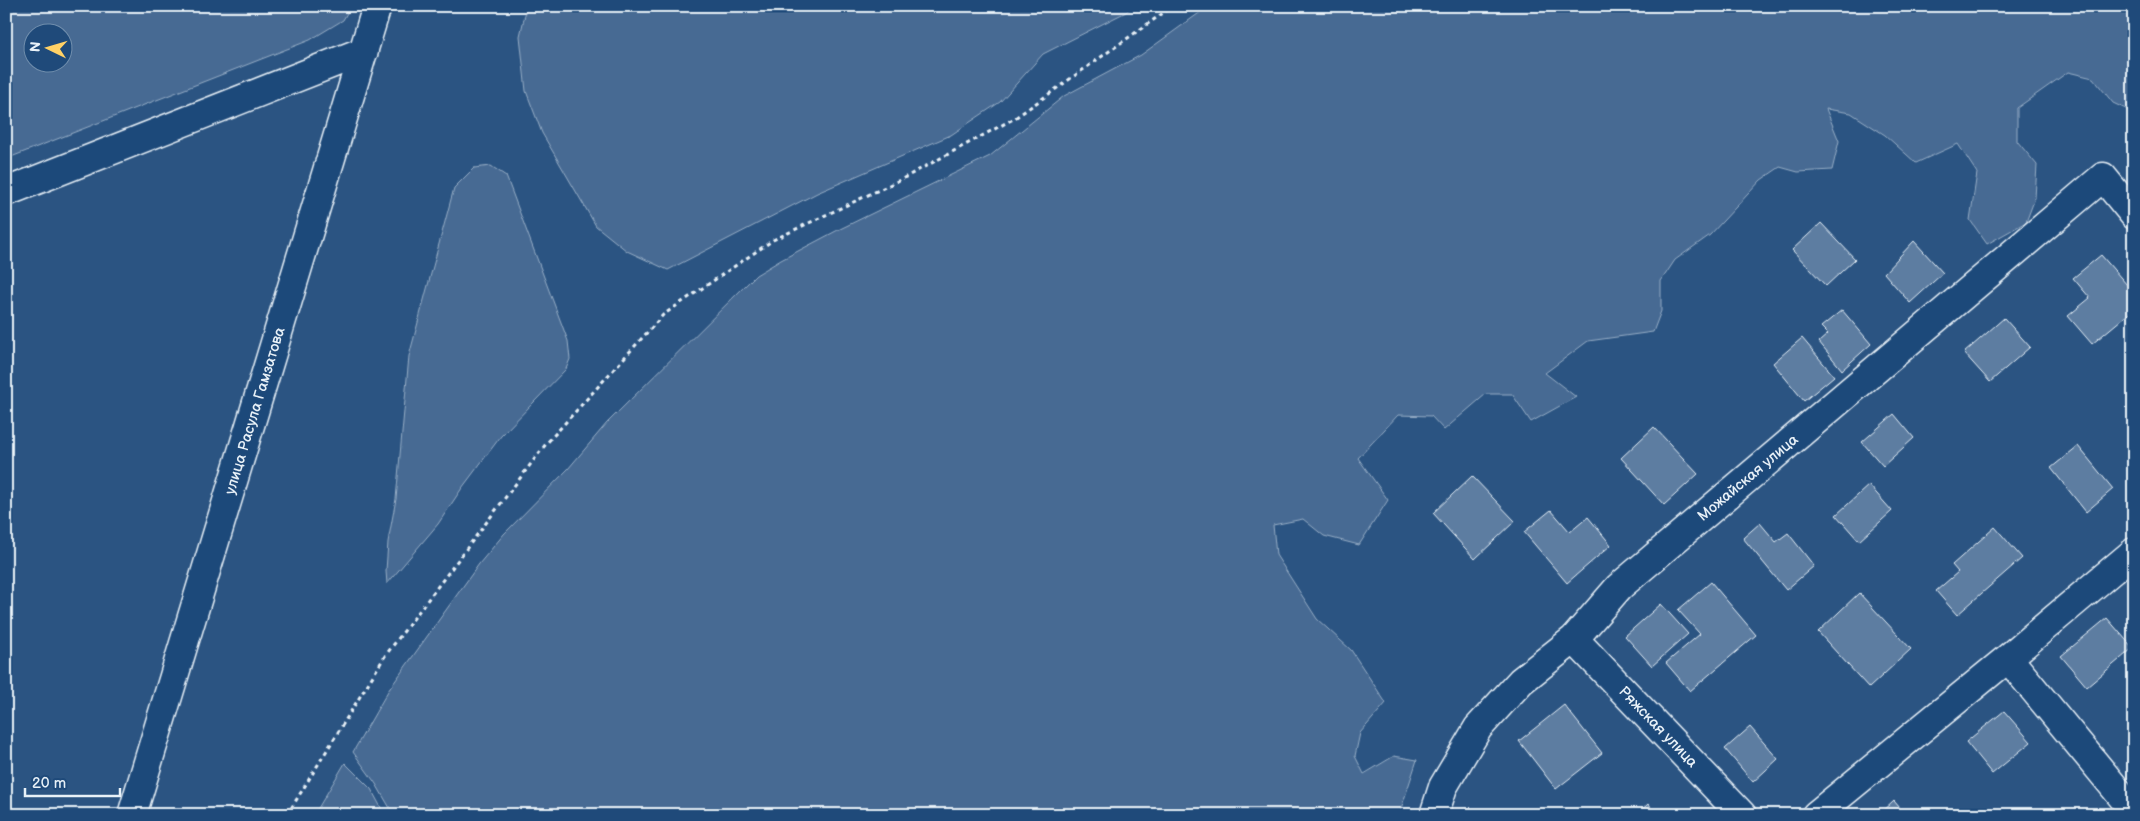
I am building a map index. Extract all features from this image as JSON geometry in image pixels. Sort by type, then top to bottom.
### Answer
[{"type":"street","name":"улица Расула Гамзатова","points":[[132,815],[364,51],[376,6]]},
{"type":"street","points":[[6,192],[364,51]]},
{"type":"street","name":"Можайская улица","points":[[1434,815],[1444,787],[1478,728],[1521,681],[1574,639],[1619,587],[2103,177],[2134,216]]},
{"type":"street","points":[[1816,815],[2134,552]]},
{"type":"street","name":"Ряжская улица","points":[[1574,639],[1742,815]]},
{"type":"street","points":[[2008,658],[2134,811]]},
{"type":"path","points":[[287,815],[385,656],[546,444],[663,315],[773,240],[902,179],[1015,118],[1173,6]]},
{"type":"shaded area","points":[[6,6],[351,6],[343,20],[310,40],[6,159]]},
{"type":"shaded area","points":[[527,6],[1133,6],[1126,12],[1043,54],[1000,102],[951,135],[817,193],[668,270],[627,251],[596,226],[542,133],[526,91],[520,36]]},
{"type":"shaded area","points":[[1209,6],[2134,6],[2134,100],[2128,110],[2113,103],[2093,78],[2068,72],[2017,108],[2017,141],[2037,165],[2035,198],[2026,222],[1987,244],[1970,220],[1977,173],[1958,144],[1916,163],[1885,135],[1851,113],[1826,109],[1839,141],[1832,170],[1798,172],[1780,167],[1761,180],[1710,235],[1675,260],[1661,281],[1661,311],[1653,332],[1588,341],[1545,373],[1576,397],[1531,422],[1512,394],[1486,394],[1444,430],[1431,416],[1398,415],[1358,458],[1388,500],[1359,545],[1324,536],[1303,519],[1273,525],[1276,555],[1317,619],[1351,650],[1386,703],[1360,733],[1355,756],[1364,774],[1394,756],[1417,760],[1399,815],[394,815],[376,784],[353,752],[388,691],[479,564],[504,534],[568,469],[607,423],[756,275],[838,230],[990,156],[1064,96],[1141,55]]},
{"type":"shaded area","points":[[491,166],[506,176],[568,341],[570,359],[566,369],[501,436],[438,524],[387,584],[388,542],[396,499],[409,356],[454,188],[474,168]]},
{"type":"shaded area","points":[[345,763],[371,789],[385,815],[314,815]]},
{"type":"building","points":[[1821,223],[1855,259],[1826,286],[1792,250]]},
{"type":"building","points":[[1914,241],[1943,273],[1910,303],[1884,273]]},
{"type":"building","points":[[2101,255],[2134,293],[2134,309],[2092,344],[2068,316],[2090,298],[2073,278]]},
{"type":"building","points":[[1842,310],[1871,344],[1842,370],[1819,342],[1828,334],[1821,327]]},
{"type":"building","points":[[2004,318],[2030,347],[1990,382],[1964,353]]},
{"type":"building","points":[[1802,338],[1834,376],[1804,401],[1773,363]]},
{"type":"building","points":[[1894,414],[1914,438],[1883,466],[1862,442]]},
{"type":"building","points":[[1654,427],[1698,474],[1664,505],[1621,458]]},
{"type":"building","points":[[2078,446],[2113,489],[2086,512],[2051,468]]},
{"type":"building","points":[[1472,476],[1515,521],[1475,559],[1433,513]]},
{"type":"building","points":[[1869,485],[1892,511],[1859,541],[1836,515]]},
{"type":"building","points":[[1551,510],[1570,532],[1588,517],[1611,545],[1567,583],[1524,532]]},
{"type":"building","points":[[1760,523],[1776,542],[1788,533],[1814,566],[1786,590],[1743,538]]},
{"type":"building","points":[[1995,527],[2022,558],[1957,615],[1936,591],[1958,572],[1952,565]]},
{"type":"building","points":[[1711,582],[1756,635],[1690,691],[1666,663],[1700,634],[1678,610]]},
{"type":"building","points":[[1859,593],[1911,649],[1869,688],[1818,632]]},
{"type":"building","points":[[1661,604],[1688,634],[1652,666],[1625,636]]},
{"type":"building","points":[[2107,618],[2133,648],[2087,687],[2061,656]]},
{"type":"building","points":[[1564,705],[1602,753],[1556,789],[1519,741]]},
{"type":"building","points":[[2004,711],[2031,742],[1992,774],[1966,742]]},
{"type":"building","points":[[1750,727],[1778,759],[1753,782],[1725,749]]},
{"type":"building","points":[[1894,801],[1906,815],[1879,815]]},
{"type":"building","points":[[1648,804],[1657,815],[1636,815]]}]
